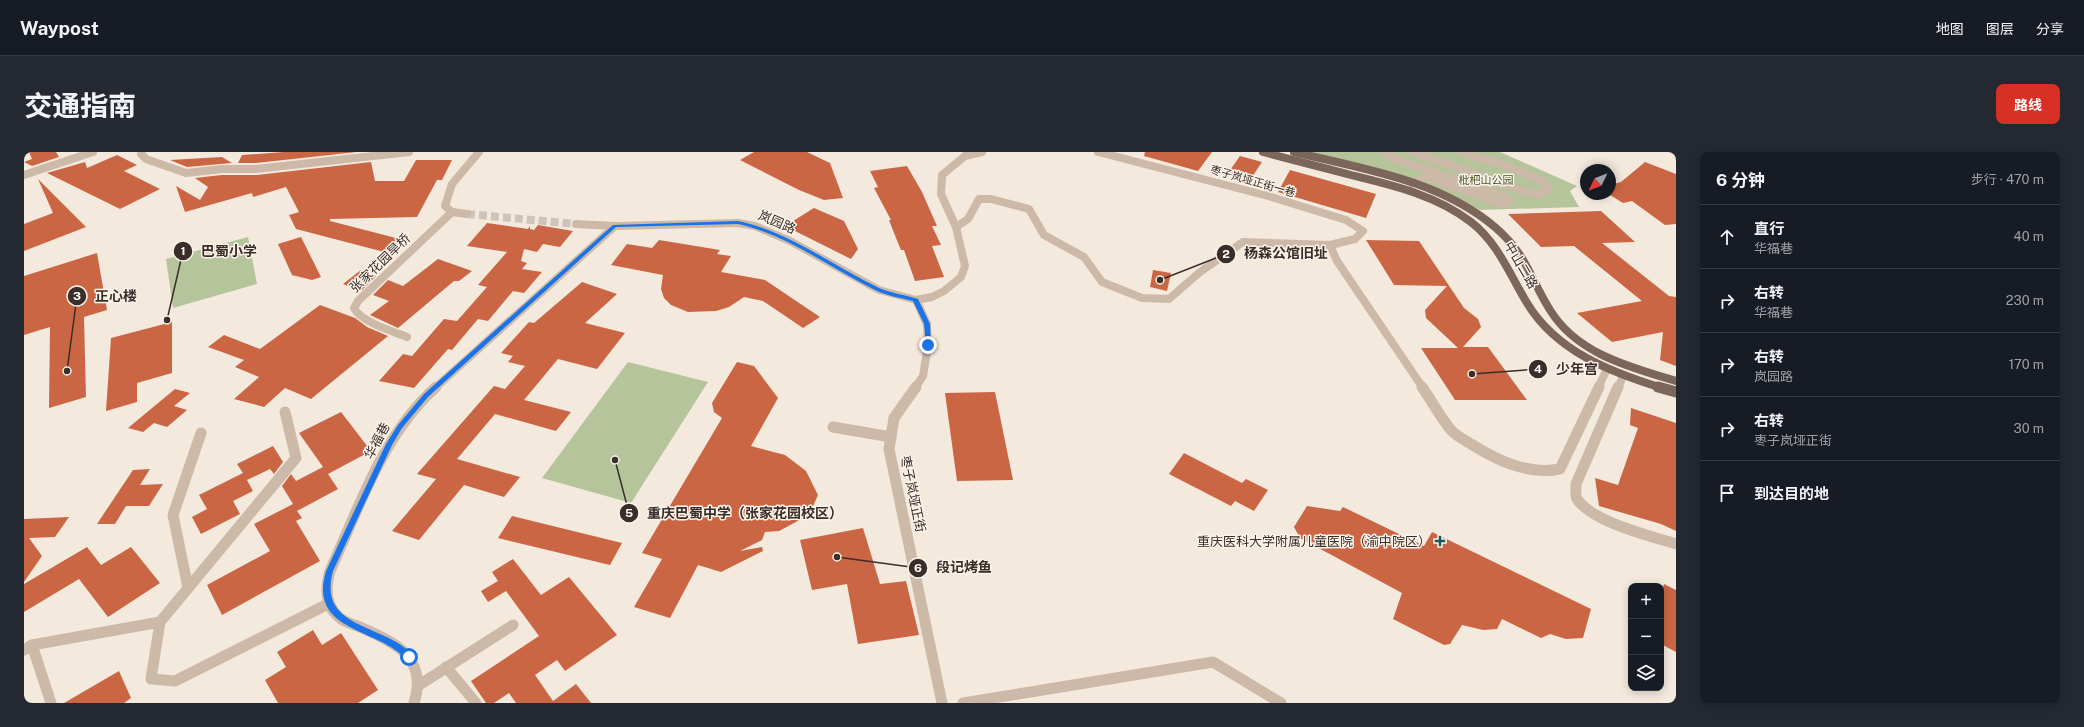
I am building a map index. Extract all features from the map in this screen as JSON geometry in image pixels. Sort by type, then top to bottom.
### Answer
[{"type":"main road","name":"中山二路","points":[[1263,152],[1411,191],[1446,205],[1472,223],[1498,249],[1536,316],[1560,341],[1607,370],[1676,392]]},
{"type":"main road","name":"中山二路","points":[[1294,152],[1412,183],[1455,200],[1491,223],[1519,252],[1555,318],[1571,336],[1596,353],[1624,365],[1676,381]]},
{"type":"street","points":[[24,175],[93,152]]},
{"type":"street","points":[[142,152],[141,154],[146,159],[186,173],[222,169],[256,169],[409,152]]},
{"type":"street","points":[[467,214],[452,212],[445,206],[452,184],[479,152]]},
{"type":"street","points":[[916,300],[932,297],[944,292],[961,277],[964,266],[956,227],[942,194],[942,175],[965,156],[982,152]]},
{"type":"street","name":"枣子岚垭正街一巷","points":[[1098,152],[1268,196],[1346,220],[1363,231],[1355,239],[1330,245]]},
{"type":"street","points":[[1386,152],[1395,159],[1502,195],[1510,202],[1505,204],[1499,203],[1426,178],[1412,183]]},
{"type":"street","points":[[1412,152],[1523,191],[1540,194],[1548,190],[1546,184],[1536,178],[1507,166],[1461,152]]},
{"type":"street","points":[[956,227],[968,219],[979,199],[991,199],[1029,209],[1044,236],[1084,257],[1102,282],[1142,298],[1169,299],[1200,272],[1243,242],[1330,245],[1337,261],[1452,431],[1476,448],[1517,467],[1540,472],[1551,472],[1560,469],[1607,370]]},
{"type":"street","name":"张家花园旱桥","points":[[406,337],[364,319],[356,314],[354,308],[358,301],[452,212]]},
{"type":"street","name":"岚园路","points":[[576,224],[615,226],[738,222],[747,224],[790,241],[879,290],[916,300]]},
{"type":"street","name":"华福巷","points":[[328,604],[326,582],[330,571],[389,444],[404,421],[426,396],[615,226]]},
{"type":"street","name":"枣子岚垭正街","points":[[916,300],[927,324],[928,345],[923,376],[894,418],[889,449],[942,703]]},
{"type":"street","points":[[1624,376],[1576,484],[1576,498],[1588,511],[1601,518],[1676,544]]},
{"type":"street","points":[[285,412],[296,458],[160,622],[151,679],[175,681],[328,604],[341,619],[399,647],[409,657],[415,667],[419,685],[414,703]]},
{"type":"street","points":[[833,427],[891,437]]},
{"type":"street","points":[[188,588],[172,515],[201,433]]},
{"type":"street","points":[[51,703],[28,647],[160,622]]},
{"type":"street","points":[[419,685],[513,625]]},
{"type":"street","points":[[963,703],[1213,662],[1281,703]]},
{"type":"street","points":[[446,668],[476,703]]},
{"type":"green space","name":"枇杷山公园","points":[[1307,152],[1500,152],[1577,186],[1570,191],[1579,207],[1480,210],[1458,198],[1409,179]]},
{"type":"green space","points":[[248,237],[257,284],[173,308],[166,259]]},
{"type":"green space","points":[[628,362],[708,382],[631,503],[542,478]]},
{"type":"building","points":[[29,152],[56,152],[59,157],[32,166],[24,162],[32,159]]},
{"type":"building","points":[[284,152],[357,152],[256,163],[238,163],[242,155]]},
{"type":"building","points":[[754,152],[807,152],[830,163],[843,198],[824,200],[799,190],[740,160]]},
{"type":"building","points":[[1145,152],[1212,152],[1198,171],[1144,156]]},
{"type":"building","points":[[117,155],[137,165],[124,171],[160,189],[120,209],[47,173],[85,162],[87,168]]},
{"type":"building","points":[[1240,156],[1262,162],[1250,180],[1228,173]]},
{"type":"building","points":[[222,157],[232,163],[187,167],[170,160]]},
{"type":"building","points":[[416,160],[452,160],[442,180],[437,180],[417,217],[330,219],[330,221],[396,238],[392,254],[296,229],[289,215],[299,212],[286,187],[253,197],[252,193],[185,212],[176,186],[200,200],[208,187],[195,178],[222,175],[257,175],[371,162],[375,181],[404,181]]},
{"type":"building","points":[[1645,162],[1676,174],[1676,224],[1665,225],[1632,201],[1623,203],[1616,199],[1616,183],[1621,182]]},
{"type":"building","points":[[907,166],[922,192],[937,226],[932,226],[941,245],[932,246],[944,277],[915,281],[904,250],[901,250],[889,220],[891,220],[874,188],[878,187],[870,171]]},
{"type":"building","points":[[1290,170],[1376,194],[1366,218],[1278,192]]},
{"type":"building","points":[[38,179],[86,227],[24,251],[24,224],[53,213]]},
{"type":"building","points":[[814,208],[844,221],[858,249],[851,259],[785,226]]},
{"type":"building","points":[[1601,211],[1635,242],[1602,243],[1669,296],[1676,297],[1676,366],[1660,360],[1663,332],[1612,342],[1577,313],[1642,301],[1574,246],[1541,247],[1508,214]]},
{"type":"building","points":[[487,223],[528,229],[530,226],[530,229],[534,230],[538,225],[573,231],[560,247],[543,244],[537,252],[524,249],[521,261],[527,263],[522,269],[542,272],[524,293],[513,291],[488,321],[478,319],[452,350],[448,349],[414,388],[379,381],[403,354],[412,356],[444,319],[457,321],[487,287],[478,285],[507,252],[467,246]]},
{"type":"building","points":[[301,237],[321,277],[312,280],[292,275],[278,244]]},
{"type":"building","points":[[659,240],[720,250],[717,254],[731,256],[721,272],[765,280],[820,317],[803,328],[763,301],[744,297],[729,307],[716,311],[688,312],[671,305],[664,298],[661,289],[663,275],[611,265],[627,244],[652,248]]},
{"type":"building","points":[[1366,240],[1419,241],[1464,308],[1478,319],[1481,327],[1463,347],[1488,347],[1527,400],[1455,400],[1421,348],[1458,348],[1426,318],[1425,310],[1447,286],[1394,285]]},
{"type":"building","points":[[97,253],[107,310],[84,317],[86,397],[49,408],[50,327],[24,335],[24,276]]},
{"type":"building","points":[[438,259],[472,271],[459,281],[454,281],[398,328],[370,315],[389,301],[373,295],[388,280],[403,286]]},
{"type":"building","points":[[361,270],[376,276],[361,291],[343,284]]},
{"type":"building","points":[[1153,270],[1171,273],[1167,291],[1150,287]]},
{"type":"building","points":[[582,282],[617,294],[585,323],[625,333],[597,369],[558,359],[524,400],[571,412],[556,431],[495,414],[457,459],[520,477],[504,497],[464,485],[419,540],[392,531],[436,479],[417,474],[494,386],[505,389],[525,366],[508,362],[513,356],[501,353],[529,322],[534,323]]},
{"type":"building","points":[[320,305],[355,318],[367,327],[388,336],[311,399],[285,388],[264,407],[234,399],[259,377],[235,367],[244,360],[208,347],[224,335],[260,349]]},
{"type":"building","points":[[172,322],[172,373],[137,383],[137,402],[106,411],[111,338]]},
{"type":"building","points":[[737,362],[754,366],[778,398],[751,446],[785,455],[806,471],[818,495],[809,515],[779,531],[765,532],[762,540],[740,551],[762,547],[763,551],[721,572],[698,565],[670,618],[634,607],[662,559],[642,553],[722,418],[714,412],[712,403]]},
{"type":"building","points":[[175,389],[190,393],[174,406],[187,410],[167,427],[154,423],[143,432],[128,428]]},
{"type":"building","points":[[995,392],[1013,480],[957,481],[945,393]]},
{"type":"building","points":[[1631,408],[1676,423],[1676,531],[1661,524],[1599,506],[1595,478],[1618,485],[1638,428],[1630,425]]},
{"type":"building","points":[[341,412],[371,451],[328,474],[338,489],[297,511],[302,518],[296,521],[320,561],[222,615],[207,585],[270,551],[254,524],[293,504],[282,486],[291,474],[296,481],[323,467],[299,433]]},
{"type":"building","points":[[273,446],[283,462],[274,474],[270,469],[247,480],[253,491],[233,501],[240,514],[201,534],[192,517],[207,509],[199,495],[243,473],[237,464]]},
{"type":"building","points":[[1184,453],[1242,483],[1246,479],[1268,490],[1254,511],[1235,501],[1231,506],[1169,474]]},
{"type":"building","points":[[150,469],[140,485],[163,484],[149,506],[126,506],[115,524],[97,524],[133,470]]},
{"type":"building","points":[[1307,506],[1340,511],[1343,507],[1424,546],[1432,532],[1591,609],[1583,638],[1566,639],[1550,634],[1541,638],[1502,619],[1497,629],[1483,630],[1462,625],[1450,644],[1444,645],[1393,619],[1402,593],[1300,538],[1294,527]]},
{"type":"building","points":[[512,516],[622,543],[610,565],[498,538]]},
{"type":"building","points":[[69,517],[55,537],[29,538],[42,556],[24,582],[24,519]]},
{"type":"building","points":[[863,528],[880,584],[906,581],[919,635],[858,644],[847,584],[812,590],[800,540]]},
{"type":"building","points":[[87,547],[101,565],[131,547],[160,583],[108,617],[79,579],[24,612],[24,584]]},
{"type":"building","points":[[513,559],[541,595],[569,577],[617,635],[565,671],[557,660],[535,675],[553,701],[576,684],[591,703],[516,703],[509,693],[494,703],[486,703],[471,681],[539,636],[506,591],[488,602],[481,591],[498,581],[492,572]]},
{"type":"building","points":[[1664,584],[1676,590],[1676,652],[1664,646]]},
{"type":"building","points":[[313,630],[322,645],[341,633],[378,690],[358,703],[278,703],[265,680],[286,667],[277,652]]},
{"type":"building","points":[[119,671],[131,698],[124,703],[64,703]]},
{"type":"tunnel","points":[[467,214],[576,224]]},
{"type":"place","name":"杨森公馆旧址","points":[[1160,280]]},
{"type":"place","name":"巴蜀小学","points":[[167,320]]},
{"type":"place","name":"正心楼","points":[[67,371]]},
{"type":"place","name":"少年宫","points":[[1472,374]]},
{"type":"place","name":"重庆巴蜀中学（张家花园校区）","points":[[615,460]]},
{"type":"place","name":"重庆医科大学附属儿童医院（渝中院区）","points":[[1440,541]]},
{"type":"place","name":"段记烤鱼","points":[[837,557]]},
{"type":"route","points":[[409,657],[399,647],[341,619],[328,604],[326,594],[326,582],[330,571],[389,444],[412,411],[426,396],[615,226],[738,222],[755,226],[790,241],[879,290],[900,297],[916,300],[927,324],[928,345]]}]
